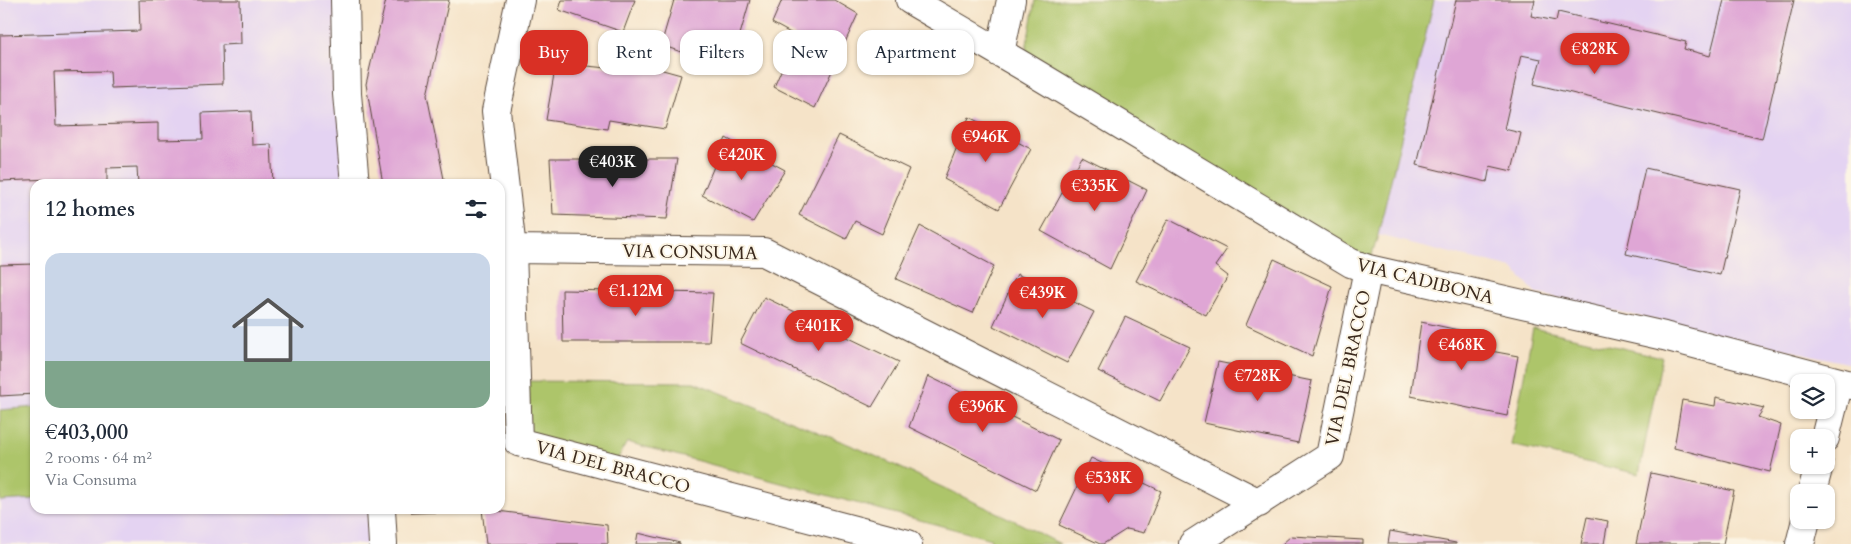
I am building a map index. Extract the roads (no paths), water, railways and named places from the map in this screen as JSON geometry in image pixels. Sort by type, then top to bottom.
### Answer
[{"type":"street","points":[[345,0],[347,94],[355,179]]},
{"type":"street","name":"VIA DEL BRACCO","points":[[504,179],[496,110],[520,0]]},
{"type":"street","name":"VIA CADIBONA","points":[[910,0],[1351,263],[1368,269],[1664,336],[1845,384]]},
{"type":"street","points":[[1000,53],[1011,0]]},
{"type":"street","name":"VIA DEL BRACCO","points":[[505,188],[512,249],[518,442],[908,544]]},
{"type":"street","name":"VIA CONSUMA","points":[[512,249],[764,252],[1259,503]]},
{"type":"street","name":"VIA DEL BRACCO","points":[[1193,544],[1330,456],[1368,269]]},
{"type":"street","points":[[1828,429],[1845,384]]},
{"type":"street","points":[[381,514],[382,544]]},
{"type":"street","points":[[1800,544],[1804,529]]}]
